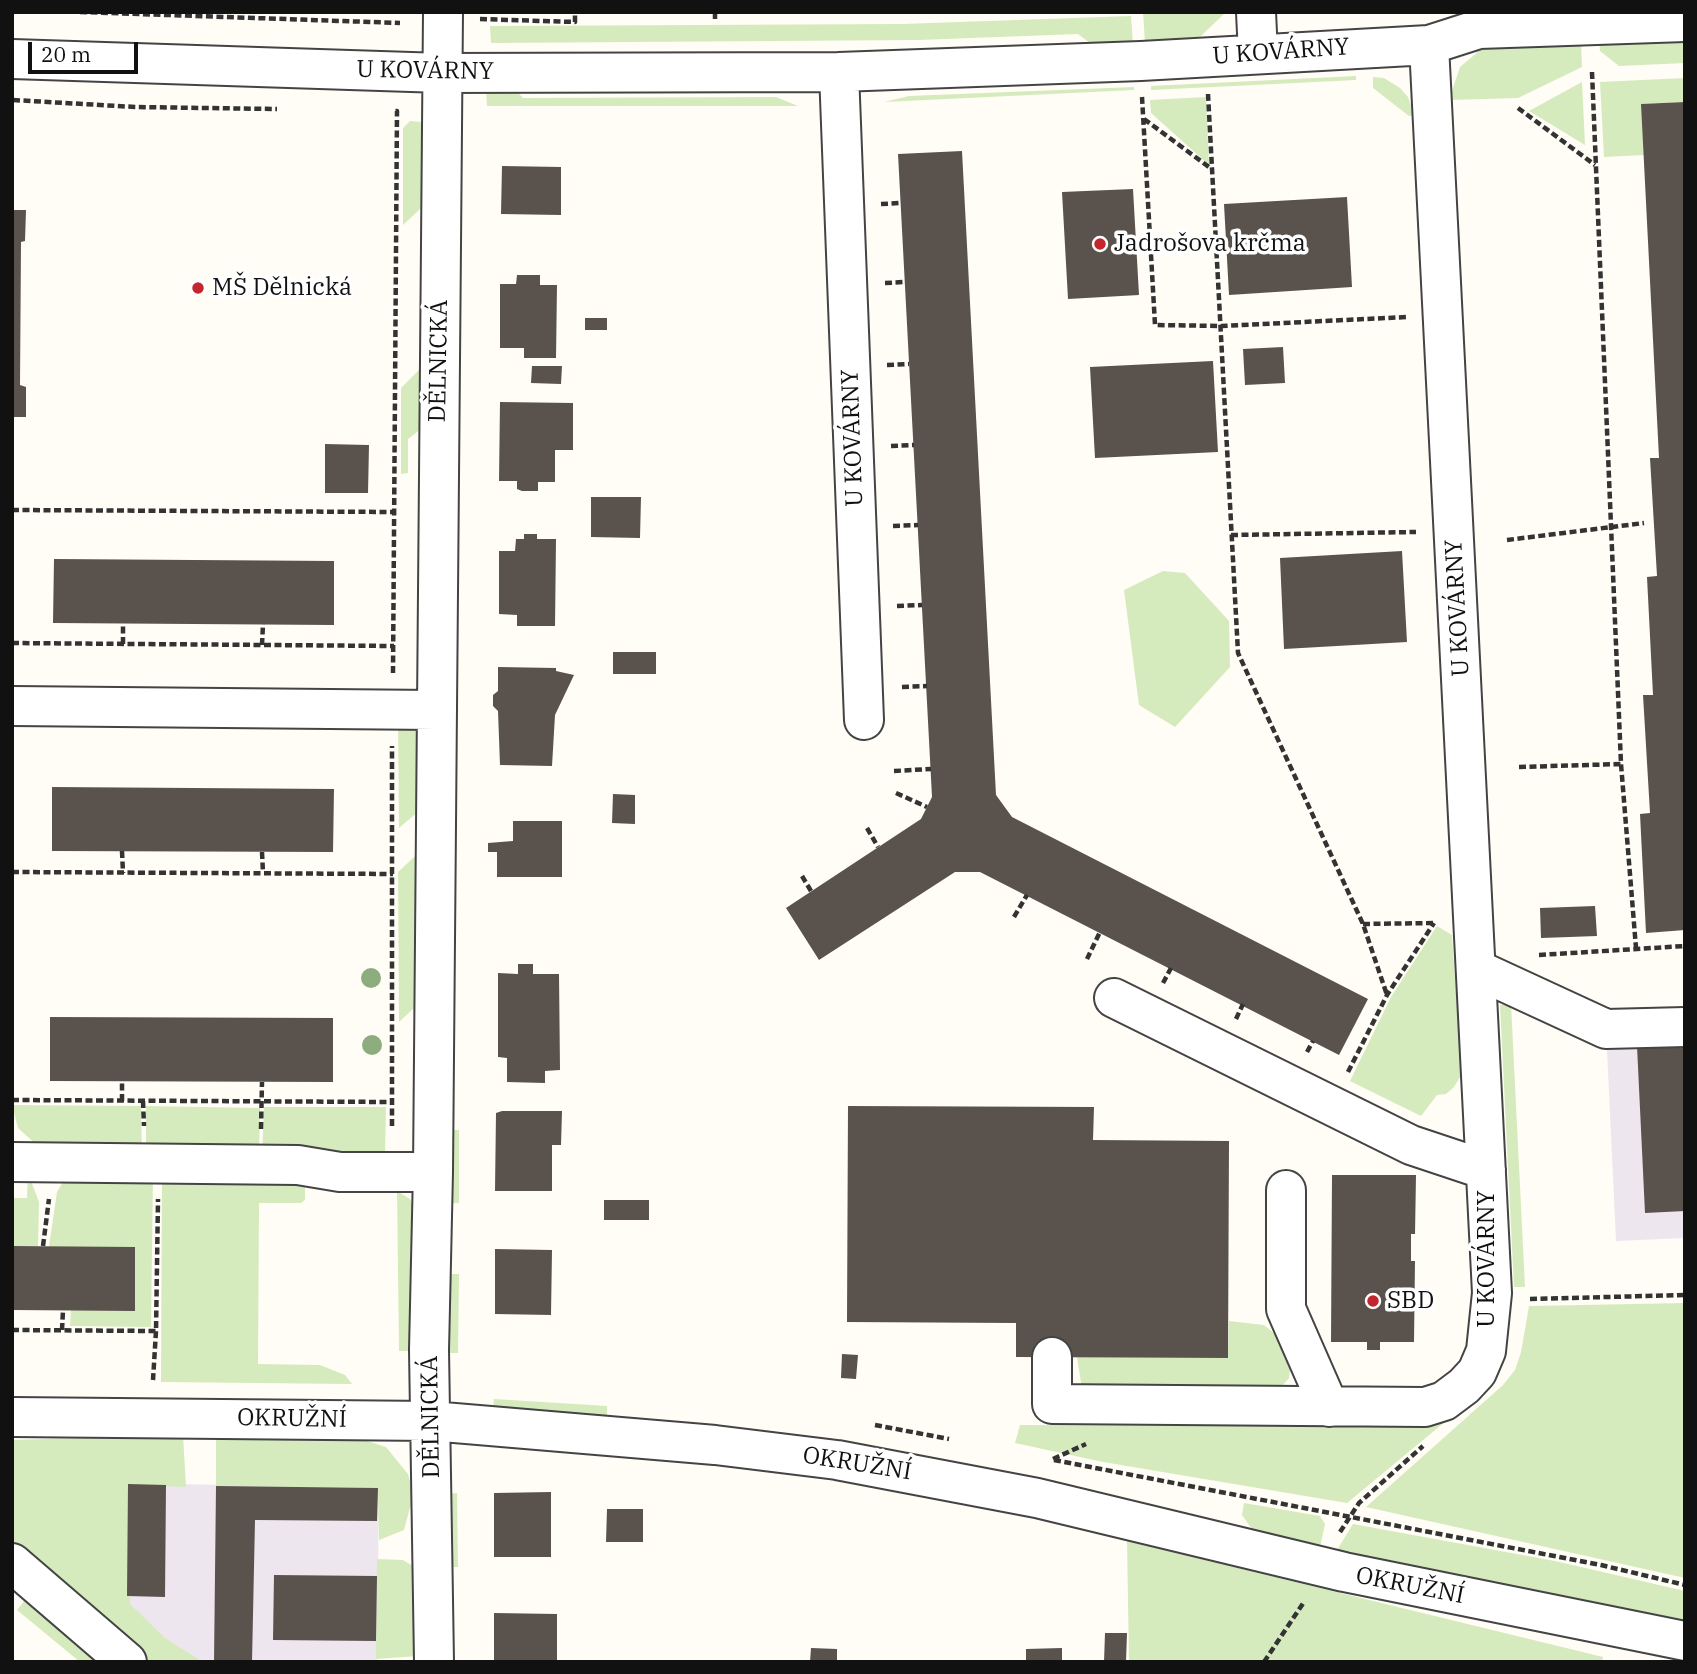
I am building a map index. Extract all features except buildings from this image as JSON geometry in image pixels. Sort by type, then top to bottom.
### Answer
[{"type":"street","points":[[1256,12],[1258,54]]},
{"type":"street","name":"DĚLNICKÁ","points":[[434,1662],[429,1345],[433,1171],[442,73],[461,15]]},
{"type":"street","name":"U KOVÁRNY","points":[[12,59],[442,73],[839,72],[1141,61],[1429,45],[1479,21],[1685,22]]},
{"type":"street","name":"U KOVÁRNY","points":[[1052,1357],[1052,1404],[1425,1407],[1444,1401],[1478,1372],[1486,1351],[1492,1293],[1476,969],[1435,409],[1429,45]]},
{"type":"street","name":"U KOVÁRNY","points":[[839,72],[864,720]]},
{"type":"street","points":[[12,706],[435,710]]},
{"type":"street","points":[[1476,969],[1606,1029],[1685,1027]]},
{"type":"street","name":"U KOVÁRNY","points":[[1114,998],[1412,1145],[1486,1170]]},
{"type":"street","points":[[12,1162],[286,1165],[340,1172],[433,1171]]},
{"type":"street","points":[[1286,1190],[1286,1309],[1338,1407]]},
{"type":"street","name":"OKRUŽNÍ","points":[[12,1417],[431,1421],[715,1445],[885,1467],[1037,1498],[1345,1572],[1685,1641]]},
{"type":"street","points":[[12,1563],[127,1662]]},
{"type":"path","points":[[80,12],[400,23]]},
{"type":"path","points":[[461,15],[575,22],[575,12]]},
{"type":"path","points":[[715,12],[715,21]]},
{"type":"path","points":[[1592,72],[1620,764],[1636,948]]},
{"type":"path","points":[[1208,93],[1238,653],[1363,924],[1387,995]]},
{"type":"path","points":[[1142,96],[1155,325],[1221,326],[1420,317]]},
{"type":"path","points":[[12,100],[135,107],[286,109]]},
{"type":"path","points":[[1518,108],[1595,165]]},
{"type":"path","points":[[383,110],[397,111],[393,685]]},
{"type":"path","points":[[1143,118],[1214,170]]},
{"type":"path","points":[[889,446],[914,445]]},
{"type":"path","points":[[12,510],[394,512]]},
{"type":"path","points":[[1507,540],[1644,523]]},
{"type":"path","points":[[881,527],[918,525]]},
{"type":"path","points":[[1231,535],[1421,532]]},
{"type":"path","points":[[886,606],[922,605]]},
{"type":"path","points":[[123,623],[123,644]]},
{"type":"path","points":[[262,645],[263,624]]},
{"type":"path","points":[[12,643],[394,646]]},
{"type":"path","points":[[890,688],[927,687]]},
{"type":"path","points":[[392,743],[392,1128]]},
{"type":"path","points":[[1520,767],[1620,764]]},
{"type":"path","points":[[894,771],[931,769]]},
{"type":"path","points":[[896,793],[928,807]]},
{"type":"path","points":[[867,828],[878,847]]},
{"type":"path","points":[[122,851],[123,873]]},
{"type":"path","points":[[262,852],[262,873]]},
{"type":"path","points":[[12,872],[393,874]]},
{"type":"path","points":[[802,876],[811,891]]},
{"type":"path","points":[[1014,917],[1027,895]]},
{"type":"path","points":[[1346,1077],[1387,995],[1433,923],[1363,924]]},
{"type":"path","points":[[1087,959],[1100,932]]},
{"type":"path","points":[[1534,955],[1685,946]]},
{"type":"path","points":[[121,1081],[121,1101]]},
{"type":"path","points":[[262,1082],[262,1101]]},
{"type":"path","points":[[12,1100],[392,1102]]},
{"type":"path","points":[[154,1376],[158,1188]]},
{"type":"path","points":[[1529,1299],[1685,1295]]},
{"type":"path","points":[[62,1331],[63,1310]]},
{"type":"path","points":[[12,1330],[156,1331]]},
{"type":"path","points":[[1353,1515],[1359,1503],[1426,1443]]},
{"type":"path","points":[[1053,1459],[1601,1564],[1685,1585]]},
{"type":"path","points":[[1264,1662],[1309,1595]]},
{"type":"shaded area","points":[[1685,1009],[1685,1238],[1616,1241],[1606,1029]]},
{"type":"shaded area","points":[[126,1483],[379,1488],[377,1662],[196,1662],[127,1609]]},
{"type":"green space","points":[[1143,12],[1226,12],[1201,36],[1187,40],[1145,43]]},
{"type":"green space","points":[[1131,16],[1133,44],[1094,46],[1078,34],[918,40],[491,43],[490,26],[902,24]]},
{"type":"green space","points":[[1685,35],[1685,63],[1619,66],[1600,51],[1599,40]]},
{"type":"green space","points":[[1581,41],[1582,67],[1518,98],[1449,100],[1460,67],[1479,51],[1490,47]]},
{"type":"green space","points":[[1356,76],[1356,80],[1151,90],[1151,86]]},
{"type":"green space","points":[[1373,77],[1384,78],[1400,88],[1408,97],[1414,115],[1409,116],[1373,88]]},
{"type":"green space","points":[[1685,78],[1685,102],[1642,104],[1644,155],[1604,157],[1600,82]]},
{"type":"green space","points":[[1582,82],[1585,145],[1529,111]]},
{"type":"green space","points":[[513,87],[523,98],[776,97],[798,106],[487,106],[486,89]]},
{"type":"green space","points":[[1134,87],[1134,90],[884,102],[909,96]]},
{"type":"green space","points":[[1206,97],[1209,165],[1151,113],[1150,100]]},
{"type":"green space","points":[[410,121],[421,122],[431,199],[403,225],[403,128]]},
{"type":"green space","points":[[430,359],[430,422],[408,439],[408,473],[401,474],[401,388]]},
{"type":"green space","points":[[1163,571],[1185,573],[1229,621],[1230,667],[1175,727],[1139,705],[1124,590]]},
{"type":"green space","points":[[398,718],[419,728],[427,804],[399,828]]},
{"type":"green space","points":[[425,847],[425,998],[399,1022],[398,872]]},
{"type":"green space","points":[[1437,926],[1452,935],[1460,1077],[1446,1094],[1437,1095],[1421,1116],[1350,1081],[1391,997]]},
{"type":"green space","points":[[1511,1004],[1525,1287],[1514,1287],[1500,1005]]},
{"type":"green space","points":[[12,1105],[141,1106],[142,1155],[40,1148],[18,1128]]},
{"type":"green space","points":[[146,1106],[260,1108],[259,1156],[146,1155]]},
{"type":"green space","points":[[264,1107],[386,1107],[385,1154],[262,1156]]},
{"type":"green space","points":[[446,1130],[459,1130],[459,1203],[446,1203]]},
{"type":"green space","points":[[28,1173],[39,1202],[38,1246],[12,1246],[12,1198],[27,1198]]},
{"type":"green space","points":[[153,1174],[151,1327],[70,1326],[71,1310],[49,1246],[57,1192],[67,1175]]},
{"type":"green space","points":[[162,1174],[305,1184],[305,1200],[301,1203],[259,1203],[258,1364],[320,1365],[345,1375],[352,1384],[161,1382]]},
{"type":"green space","points":[[397,1191],[410,1199],[414,1208],[414,1351],[399,1351]]},
{"type":"green space","points":[[445,1274],[459,1274],[458,1353],[445,1353]]},
{"type":"green space","points":[[1685,1303],[1685,1578],[1366,1507],[1503,1385],[1515,1370],[1521,1352],[1529,1306]]},
{"type":"green space","points":[[1229,1321],[1264,1325],[1280,1338],[1291,1359],[1289,1378],[1283,1385],[1273,1390],[1082,1389],[1077,1357],[1228,1358]]},
{"type":"green space","points":[[494,1399],[607,1406],[607,1416],[493,1409]]},
{"type":"green space","points":[[1463,1407],[1347,1503],[1103,1462],[1015,1443],[1020,1425],[1397,1426]]},
{"type":"green space","points":[[183,1435],[186,1487],[128,1485],[130,1604],[165,1638],[203,1662],[151,1662],[12,1540],[12,1440]]},
{"type":"green space","points":[[216,1436],[361,1439],[386,1447],[408,1474],[412,1488],[404,1530],[379,1540],[378,1488],[216,1486]]},
{"type":"green space","points":[[457,1493],[458,1567],[445,1567],[445,1494]]},
{"type":"green space","points":[[1244,1503],[1320,1516],[1325,1524],[1320,1547],[1252,1529],[1242,1515]]},
{"type":"green space","points":[[1353,1524],[1555,1561],[1685,1591],[1685,1622],[1337,1550]]},
{"type":"green space","points":[[1127,1541],[1603,1657],[1602,1662],[1129,1662]]},
{"type":"green space","points":[[377,1559],[403,1560],[423,1572],[419,1656],[376,1659]]},
{"type":"green space","points":[[29,1595],[106,1662],[80,1662],[17,1610]]},
{"type":"place","name":"Jadrošova krčma","points":[[1100,244]]},
{"type":"place","name":"MŠ Dělnická","points":[[198,288]]},
{"type":"place","name":"SBD","points":[[1373,1301]]}]
